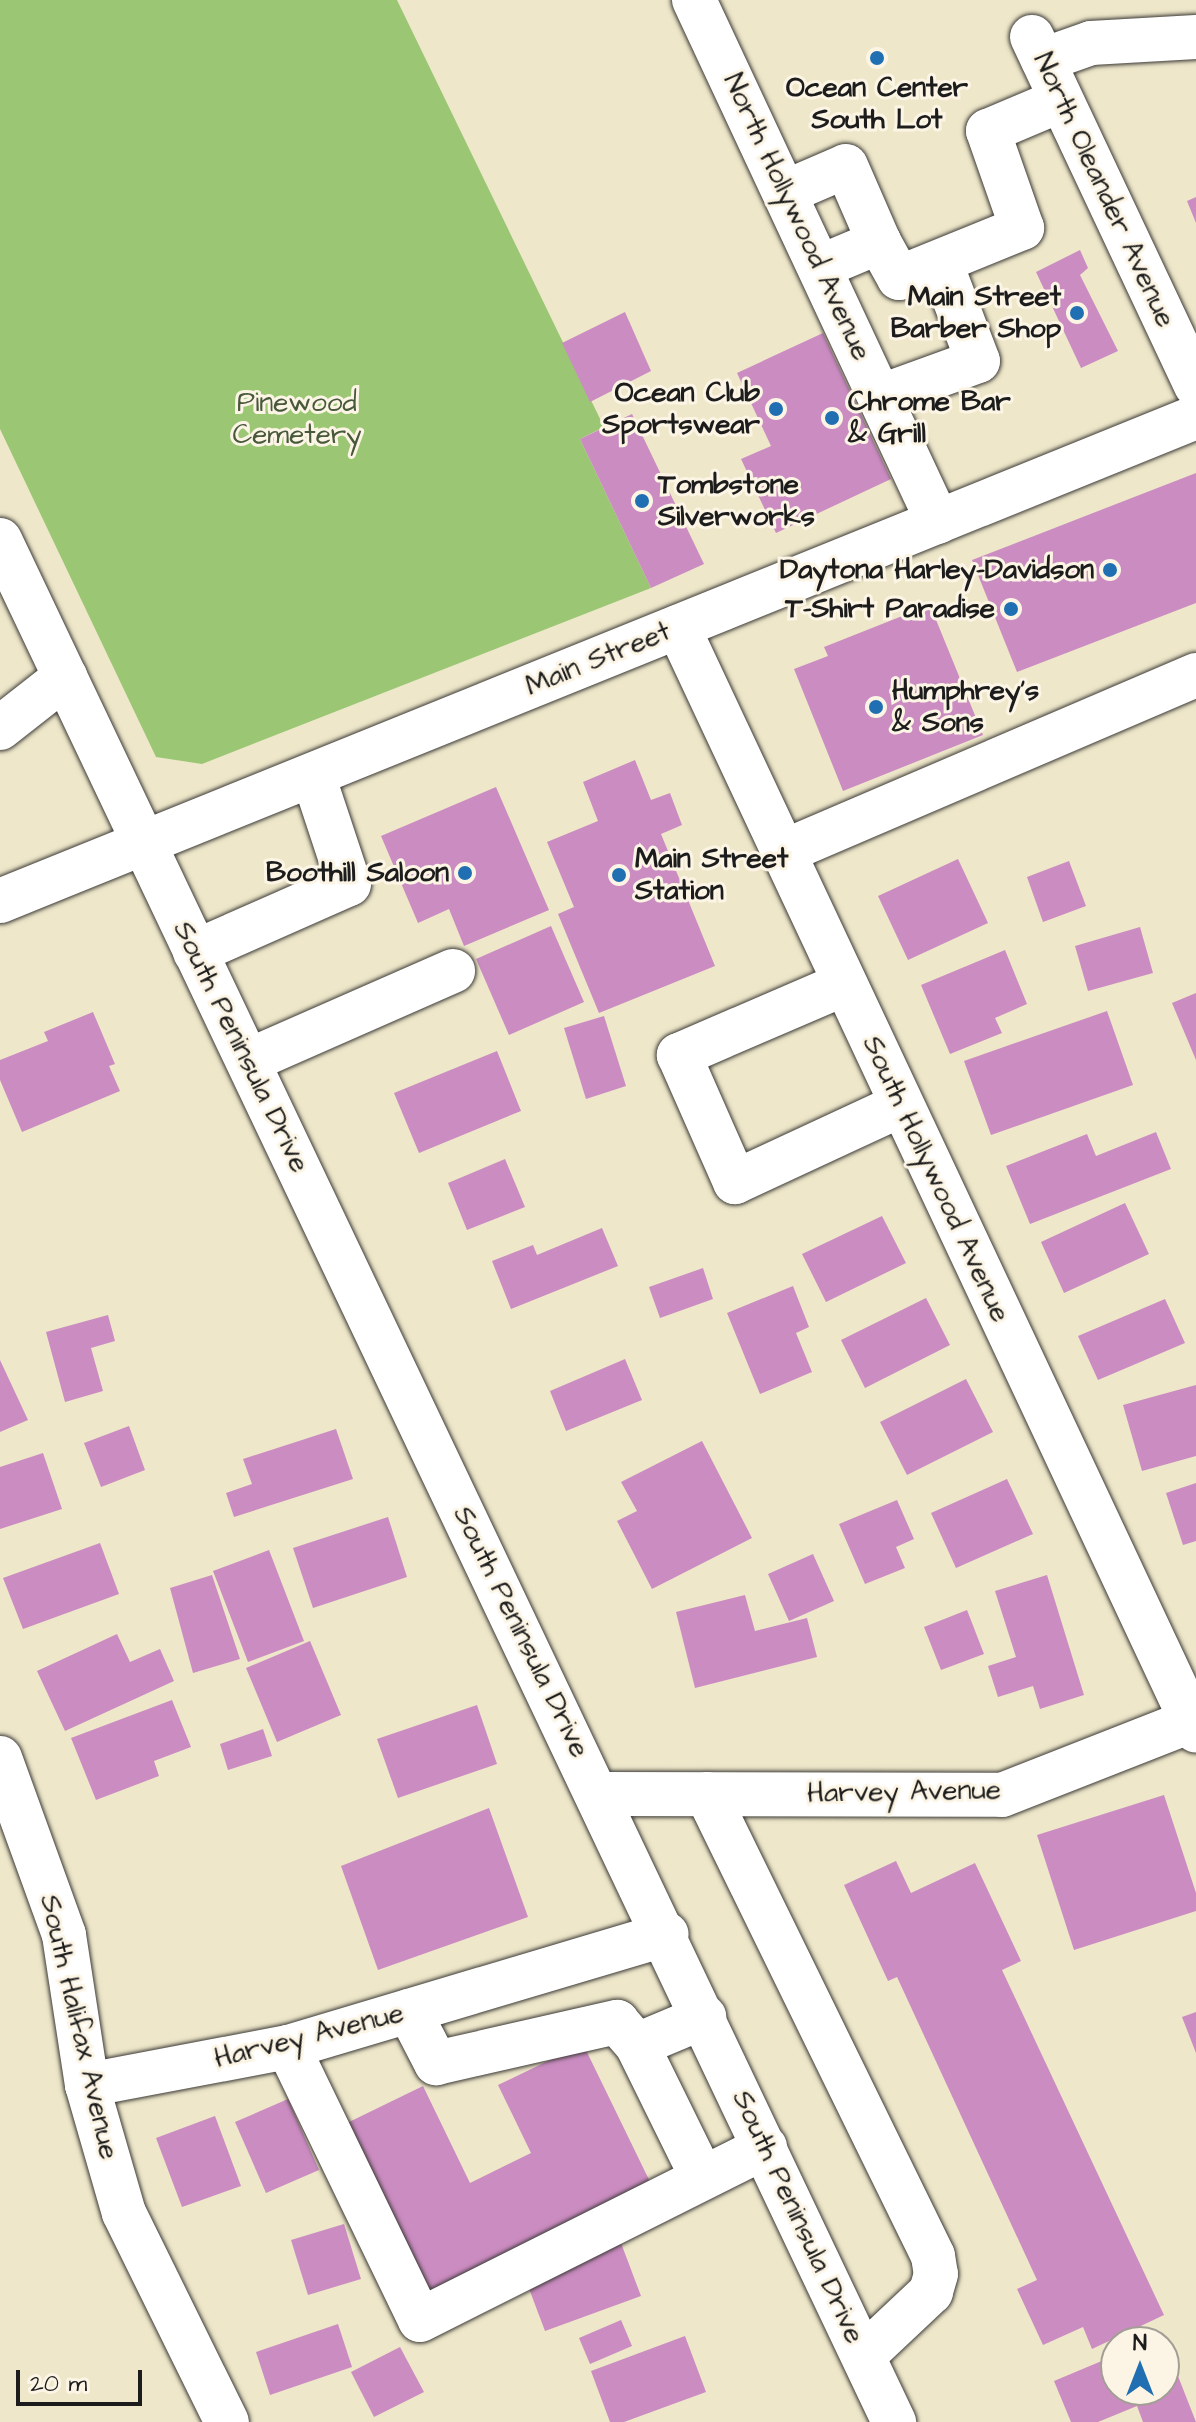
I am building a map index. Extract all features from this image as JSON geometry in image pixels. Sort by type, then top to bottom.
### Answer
[{"type":"street","name":"North Hollywood Avenue","points":[[694,0],[822,266],[938,522]]},
{"type":"street","name":"North Oleander Avenue","points":[[1196,37],[1038,49],[1196,385]]},
{"type":"street","points":[[786,192],[846,166],[879,242],[899,278],[941,264],[1022,228],[988,131],[1061,100]]},
{"type":"street","points":[[822,266],[879,242]]},
{"type":"street","points":[[882,396],[978,361],[941,264]]},
{"type":"street","name":"Main Street","points":[[0,901],[1196,417]]},
{"type":"street","name":"South Peninsula Drive","points":[[0,540],[666,1934],[894,2422]]},
{"type":"street","name":"South Hollywood Avenue","points":[[678,627],[1195,1724]]},
{"type":"street","points":[[783,852],[1196,675]]},
{"type":"street","points":[[0,728],[65,677]]},
{"type":"street","points":[[195,952],[349,884],[313,775]]},
{"type":"street","points":[[248,1061],[453,971]]},
{"type":"street","points":[[844,984],[679,1055],[735,1182],[901,1105]]},
{"type":"street","name":"Harvey Avenue","points":[[598,1794],[1002,1795],[1195,1724]]},
{"type":"street","name":"South Halifax Avenue","points":[[0,1758],[64,1935],[87,2085],[124,2213],[227,2422]]},
{"type":"street","points":[[707,1794],[933,2256],[936,2274],[931,2292],[863,2356]]},
{"type":"street","name":"Harvey Avenue","points":[[87,2085],[288,2047],[666,1934]]},
{"type":"street","points":[[409,2011],[436,2063],[617,2022],[637,2045],[702,2177]]},
{"type":"street","points":[[637,2045],[704,2017]]},
{"type":"street","points":[[288,2047],[420,2320],[765,2147]]},
{"type":"green space","name":"Pinewood Cemetery","points":[[0,0],[397,0],[604,427],[580,439],[651,588],[202,764],[156,757],[0,429]]},
{"type":"building","points":[[1196,197],[1196,223],[1187,201]]},
{"type":"building","name":"Main Street Barber Shop","points":[[1080,250],[1088,268],[1080,275],[1118,351],[1081,368],[1036,272]]},
{"type":"building","points":[[625,312],[651,371],[590,402],[562,343]]},
{"type":"building","points":[[823,333],[891,479],[776,533],[741,459],[771,446],[737,373]]},
{"type":"building","name":"Tombstone Silverworks","points":[[632,414],[704,564],[651,588],[580,439]]},
{"type":"building","points":[[1196,473],[1196,603],[1017,672],[972,560]]},
{"type":"building","points":[[930,605],[983,735],[843,791],[794,669],[828,656],[824,647]]},
{"type":"building","name":"Main Street Station","points":[[635,760],[651,800],[670,793],[682,825],[661,834],[715,966],[599,1013],[558,914],[574,907],[547,842],[598,821],[583,782]]},
{"type":"building","name":"Boothill Saloon","points":[[496,787],[549,910],[464,946],[449,909],[418,923],[381,836]]},
{"type":"building","points":[[958,859],[988,923],[908,960],[878,896]]},
{"type":"building","points":[[1069,861],[1086,906],[1043,922],[1027,877]]},
{"type":"building","points":[[551,926],[584,1002],[509,1035],[476,959]]},
{"type":"building","points":[[1140,927],[1153,973],[1088,991],[1075,946]]},
{"type":"building","points":[[1005,950],[1027,1004],[995,1018],[1002,1033],[950,1054],[921,985]]},
{"type":"building","points":[[1196,993],[1196,1060],[1172,1003]]},
{"type":"building","points":[[1107,1011],[1133,1085],[991,1135],[964,1061]]},
{"type":"building","points":[[93,1012],[115,1064],[109,1066],[120,1091],[22,1132],[0,1080],[0,1060],[48,1041],[44,1032]]},
{"type":"building","points":[[604,1016],[626,1086],[586,1099],[564,1028]]},
{"type":"building","points":[[497,1051],[521,1111],[419,1153],[394,1093]]},
{"type":"building","points":[[1156,1132],[1171,1169],[1030,1224],[1006,1166],[1087,1134],[1096,1156]]},
{"type":"building","points":[[505,1159],[525,1207],[467,1230],[448,1183]]},
{"type":"building","points":[[1125,1203],[1149,1254],[1064,1293],[1041,1242]]},
{"type":"building","points":[[882,1216],[906,1263],[826,1302],[802,1254]]},
{"type":"building","points":[[602,1228],[618,1266],[511,1309],[492,1261],[533,1245],[537,1255]]},
{"type":"building","points":[[703,1268],[713,1299],[660,1318],[649,1287]]},
{"type":"building","points":[[793,1286],[809,1327],[796,1333],[812,1372],[760,1394],[727,1313]]},
{"type":"building","points":[[926,1298],[950,1345],[865,1388],[841,1340]]},
{"type":"building","points":[[1165,1299],[1185,1343],[1098,1380],[1078,1336]]},
{"type":"building","points":[[108,1315],[115,1341],[91,1348],[103,1391],[65,1402],[46,1332]]},
{"type":"building","points":[[625,1359],[642,1400],[566,1431],[550,1391]]},
{"type":"building","points":[[0,1360],[28,1420],[0,1432]]},
{"type":"building","points":[[966,1379],[993,1432],[907,1475],[880,1422]]},
{"type":"building","points":[[1196,1385],[1196,1456],[1142,1471],[1123,1405]]},
{"type":"building","points":[[129,1426],[145,1470],[101,1487],[84,1443]]},
{"type":"building","points":[[336,1429],[353,1479],[234,1517],[226,1493],[252,1484],[243,1459]]},
{"type":"building","points":[[702,1441],[752,1538],[652,1589],[617,1521],[637,1511],[621,1482]]},
{"type":"building","points":[[43,1453],[62,1509],[0,1529],[0,1467]]},
{"type":"building","points":[[1007,1479],[1033,1534],[956,1568],[931,1513]]},
{"type":"building","points":[[1196,1483],[1196,1541],[1183,1545],[1166,1493]]},
{"type":"building","points":[[897,1500],[914,1539],[896,1547],[905,1568],[865,1584],[839,1524]]},
{"type":"building","points":[[388,1517],[407,1577],[313,1608],[293,1548]]},
{"type":"building","points":[[100,1543],[119,1594],[23,1629],[3,1578]]},
{"type":"building","points":[[269,1550],[304,1641],[248,1662],[213,1571]]},
{"type":"building","points":[[813,1554],[834,1601],[789,1621],[768,1574]]},
{"type":"building","points":[[212,1575],[240,1659],[193,1673],[170,1588]]},
{"type":"building","points":[[1047,1575],[1084,1695],[1040,1709],[1033,1686],[998,1697],[988,1666],[1016,1657],[995,1591]]},
{"type":"building","points":[[745,1595],[755,1631],[807,1618],[817,1657],[695,1688],[676,1612]]},
{"type":"building","points":[[967,1610],[984,1654],[941,1670],[924,1627]]},
{"type":"building","points":[[117,1634],[130,1662],[160,1649],[174,1681],[65,1731],[37,1671]]},
{"type":"building","points":[[310,1641],[341,1715],[277,1742],[246,1668]]},
{"type":"building","points":[[172,1700],[191,1747],[154,1761],[159,1776],[96,1800],[71,1738]]},
{"type":"building","points":[[477,1705],[497,1764],[398,1798],[377,1739]]},
{"type":"building","points":[[263,1729],[272,1756],[228,1770],[220,1744]]},
{"type":"building","points":[[1164,1795],[1196,1893],[1196,1911],[1074,1950],[1037,1835]]},
{"type":"building","points":[[489,1808],[528,1917],[378,1970],[341,1866]]},
{"type":"building","points":[[896,1861],[911,1893],[975,1863],[1021,1961],[1002,1970],[1164,2315],[1141,2326],[1100,2326],[1100,2345],[1092,2349],[1083,2327],[1043,2345],[1017,2289],[1037,2280],[897,1977],[888,1981],[844,1885]]},
{"type":"building","points":[[1196,2012],[1196,2053],[1182,2017]]},
{"type":"building","points":[[583,2044],[654,2190],[433,2298],[347,2123],[423,2086],[470,2183],[531,2153],[498,2085]]},
{"type":"building","points":[[288,2099],[319,2170],[266,2193],[235,2122]]},
{"type":"building","points":[[215,2116],[241,2186],[182,2207],[156,2138]]},
{"type":"building","points":[[344,2224],[361,2279],[308,2295],[291,2240]]},
{"type":"building","points":[[621,2243],[641,2296],[545,2331],[525,2278]]},
{"type":"building","points":[[621,2320],[632,2346],[590,2364],[579,2338]]},
{"type":"building","points":[[338,2324],[352,2367],[270,2395],[256,2352]]},
{"type":"building","points":[[685,2336],[706,2392],[624,2422],[610,2422],[591,2371]]},
{"type":"building","points":[[400,2347],[424,2392],[374,2417],[351,2372]]},
{"type":"building","points":[[1100,2362],[1100,2406],[1137,2406],[1098,2422],[1071,2422],[1054,2381]]},
{"type":"building","points":[[1180,2381],[1196,2422],[1143,2422],[1137,2406],[1180,2406]]},
{"type":"place","name":"Ocean Center South Lot","points":[[877,58]]},
{"type":"place","name":"Main Street Barber Shop","points":[[1077,313]]},
{"type":"place","name":"Ocean Club Sportswear","points":[[776,409]]},
{"type":"place","name":"Chrome Bar & Grill","points":[[832,418]]},
{"type":"place","name":"Tombstone Silverworks","points":[[642,501]]},
{"type":"place","name":"Daytona Harley-Davidson","points":[[1110,570]]},
{"type":"place","name":"T-Shirt Paradise","points":[[1011,609]]},
{"type":"place","name":"Humphrey's & Sons","points":[[876,707]]},
{"type":"place","name":"Boothill Saloon","points":[[465,873]]},
{"type":"place","name":"Main Street Station","points":[[619,875]]}]
